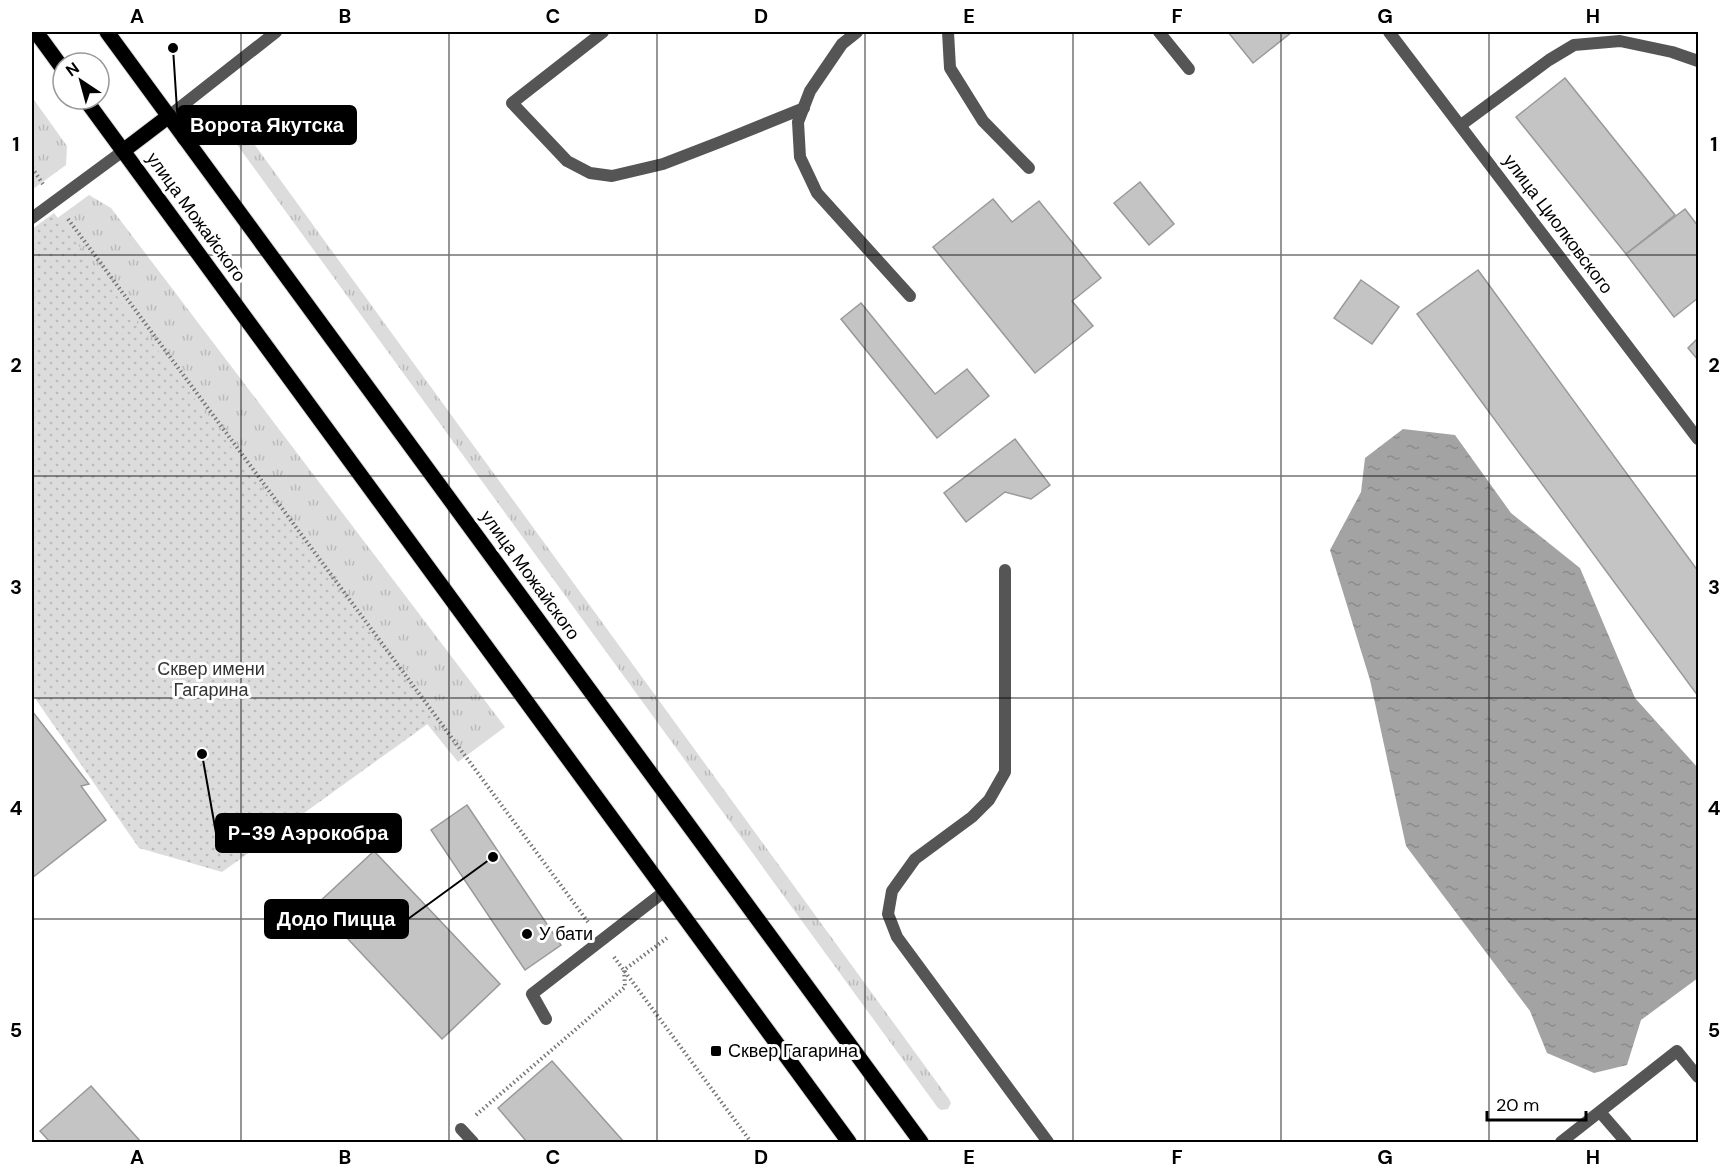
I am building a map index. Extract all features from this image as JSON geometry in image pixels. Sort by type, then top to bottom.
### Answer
[{"type":"main road","points":[[36,32],[51,53]]},
{"type":"main road","name":"улица Можайского","points":[[107,32],[921,1143]]},
{"type":"main road","name":"улица Можайского","points":[[94,111],[849,1143]]},
{"type":"main road","points":[[123,151],[169,116]]},
{"type":"street","points":[[169,116],[276,32]]},
{"type":"street","points":[[603,32],[512,103],[567,161],[590,173],[612,176],[663,164],[804,108]]},
{"type":"street","points":[[857,32],[842,44],[810,92],[798,122],[800,158],[817,193],[910,296]]},
{"type":"street","points":[[948,32],[950,68],[982,121],[1029,168]]},
{"type":"street","points":[[1159,32],[1189,69]]},
{"type":"street","name":"улица Циолковского","points":[[1389,32],[1698,439]]},
{"type":"street","points":[[1461,125],[1549,60],[1574,45],[1620,41],[1672,52],[1698,61]]},
{"type":"street","points":[[32,218],[123,151]]},
{"type":"street","points":[[1005,570],[1005,772],[990,800],[972,818],[915,859],[892,891],[888,914],[897,937],[1048,1143]]},
{"type":"street","points":[[546,1019],[532,994],[665,891]]},
{"type":"street","points":[[1562,1143],[1677,1051],[1698,1077]]},
{"type":"street","points":[[1600,1112],[1626,1143]]},
{"type":"street","points":[[461,1128],[473,1143]]},
{"type":"path","points":[[32,168],[751,1143]]},
{"type":"path","points":[[624,970],[667,938]]},
{"type":"path","points":[[461,1128],[625,987],[624,970]]},
{"type":"green space","points":[[32,97],[67,146],[66,165],[33,189],[32,186]]},
{"type":"green space","points":[[243,135],[249,137],[949,1099],[951,1103],[948,1109],[938,1108],[238,146],[237,139]]},
{"type":"green space","points":[[89,195],[111,208],[505,727],[458,762],[402,693],[56,219]]},
{"type":"green space","name":"Сквер имени Гагарина","points":[[54,213],[436,718],[222,872],[139,848],[32,694],[32,229]]},
{"type":"water","points":[[1403,429],[1455,435],[1511,513],[1580,568],[1635,698],[1698,768],[1698,978],[1641,1020],[1627,1065],[1594,1073],[1547,1053],[1530,1011],[1406,846],[1370,680],[1330,550],[1361,492],[1365,458]]},
{"type":"building","points":[[1228,32],[1292,32],[1253,63]]},
{"type":"building","points":[[1565,78],[1675,215],[1626,254],[1516,117]]},
{"type":"building","points":[[1140,182],[1174,224],[1149,245],[1114,203]]},
{"type":"building","points":[[993,199],[1012,222],[1039,201],[1101,278],[1072,301],[1093,326],[1035,373],[933,247]]},
{"type":"building","points":[[1685,209],[1698,226],[1698,298],[1674,317],[1626,254]]},
{"type":"building","points":[[1478,270],[1698,571],[1698,696],[1417,314]]},
{"type":"building","points":[[1361,280],[1399,307],[1372,344],[1334,318]]},
{"type":"building","points":[[861,303],[935,394],[967,369],[989,396],[937,438],[841,319]]},
{"type":"building","points":[[1698,338],[1698,360],[1688,348]]},
{"type":"building","points":[[1015,439],[1050,485],[1031,499],[1005,492],[966,522],[944,493]]},
{"type":"building","points":[[32,711],[89,784],[81,786],[106,820],[32,878]]},
{"type":"building","points":[[467,805],[561,945],[525,970],[431,830]]},
{"type":"building","points":[[374,851],[500,984],[442,1039],[316,905]]},
{"type":"building","points":[[552,1061],[624,1142],[527,1142],[498,1108]]},
{"type":"building","points":[[91,1086],[141,1142],[50,1142],[40,1131]]},
{"type":"place","name":"Ворота Якутска","points":[[173,48]]},
{"type":"place","name":"P-39 Аэрокобра","points":[[202,754]]},
{"type":"place","name":"Додо Пицца","points":[[493,857]]},
{"type":"place","name":"У бати","points":[[527,934]]},
{"type":"place","name":"Сквер Гагарина","points":[[716,1051]]}]
